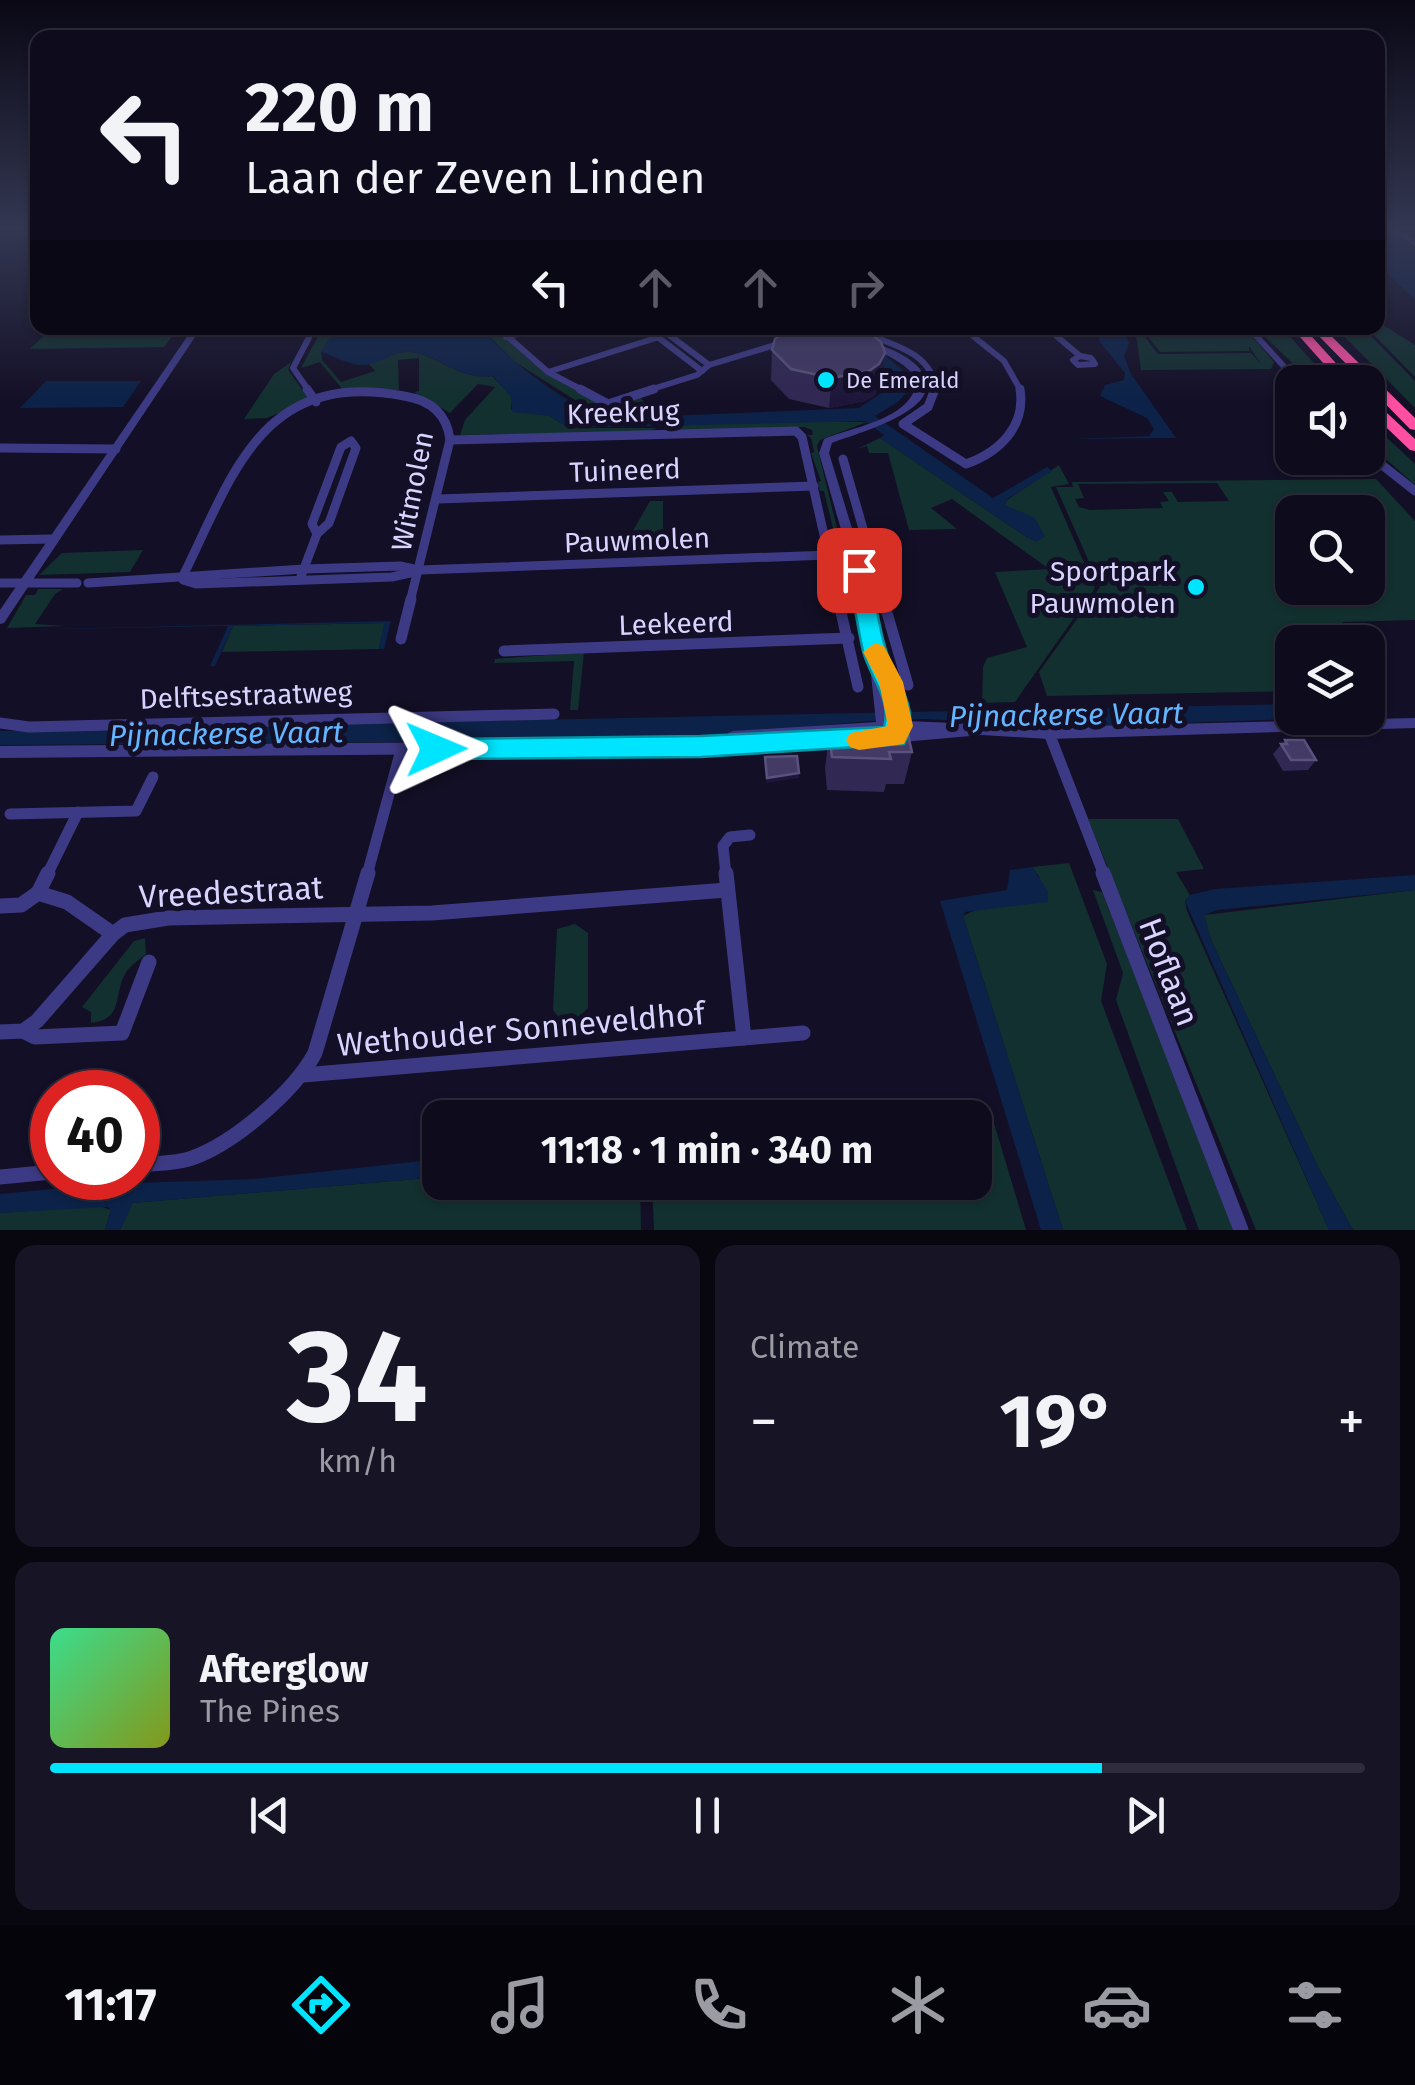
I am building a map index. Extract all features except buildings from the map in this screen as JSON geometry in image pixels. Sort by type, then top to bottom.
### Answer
[{"type":"highway","points":[[1304,335],[1332,365]]},
{"type":"highway","points":[[1325,335],[1415,426]]},
{"type":"highway","points":[[1385,419],[1415,447]]},
{"type":"street","points":[[0,620],[193,335]]},
{"type":"street","points":[[310,335],[292,368],[316,402]]},
{"type":"street","points":[[506,337],[514,335]]},
{"type":"street","points":[[548,372],[651,335]]},
{"type":"street","points":[[663,335],[705,368]]},
{"type":"street","points":[[843,335],[893,352],[916,371],[920,386],[915,398],[885,419],[828,442],[824,453],[892,722]]},
{"type":"street","points":[[871,335],[910,351],[934,376],[932,402],[904,424],[966,464],[998,446],[1016,426],[1022,405],[1015,375],[1002,355],[973,335]]},
{"type":"street","points":[[1054,335],[1080,356],[1074,362],[1089,370]]},
{"type":"street","points":[[1254,335],[1282,365]]},
{"type":"street","points":[[506,337],[548,372],[608,404],[794,340]]},
{"type":"street","name":"Witmolen","points":[[182,579],[254,440],[286,414],[316,402],[364,394],[409,396],[430,403],[442,414],[449,424],[450,440],[401,639]]},
{"type":"street","name":"Kreekrug","points":[[450,440],[796,431],[802,437],[814,486]]},
{"type":"street","points":[[302,574],[316,534],[329,523],[356,448],[352,441],[341,447],[312,524],[316,534]]},
{"type":"street","points":[[0,448],[116,449]]},
{"type":"street","points":[[827,466],[844,463],[877,554],[908,685]]},
{"type":"street","points":[[1385,467],[1415,490]]},
{"type":"street","points":[[814,486],[858,686]]},
{"type":"street","name":"Tuineerd","points":[[438,499],[814,486]]},
{"type":"street","points":[[0,540],[52,539]]},
{"type":"street","name":"Pauwmolen","points":[[0,583],[182,579],[196,584],[302,574],[392,577],[420,570],[877,554]]},
{"type":"street","name":"Leekeerd","points":[[504,651],[849,638]]},
{"type":"street","name":"Delftsestraatweg","points":[[0,722],[29,727],[554,714]]},
{"type":"street","name":"Delftsestraatweg","points":[[0,752],[691,744],[892,722],[955,730],[1049,734],[1415,723]]},
{"type":"street","name":"Hoflaan","points":[[1049,734],[1240,1230]]},
{"type":"street","points":[[160,1162],[190,1159],[211,1150],[285,1096],[303,1075],[315,1053],[400,750]]},
{"type":"street","points":[[10,814],[136,810],[152,776]]},
{"type":"street","points":[[0,906],[21,904],[38,893],[78,812]]},
{"type":"street","name":"Wethouder Sonneveldhof","points":[[744,1038],[724,840],[750,836]]},
{"type":"street","points":[[354,913],[432,913],[727,890]]},
{"type":"street","points":[[23,1031],[37,1022],[113,934],[67,902],[38,893]]},
{"type":"street","name":"Vreedestraat","points":[[113,934],[125,925],[155,919],[354,913]]},
{"type":"street","points":[[0,1032],[23,1031],[35,1037],[122,1033],[149,962]]},
{"type":"street","name":"Wethouder Sonneveldhof","points":[[303,1075],[803,1033]]},
{"type":"street","points":[[0,1177],[30,1174]]},
{"type":"green space","points":[[1385,326],[1415,345],[1415,377],[1374,335],[1385,335]]},
{"type":"green space","points":[[45,335],[173,335],[164,347],[30,349]]},
{"type":"green space","points":[[319,335],[337,335],[321,352],[322,360],[341,382],[375,371],[369,364],[388,356],[418,353],[458,371],[492,376],[512,397],[511,409],[549,416],[570,428],[657,428],[646,432],[460,435],[465,420],[495,387],[478,384],[450,413],[414,392],[419,391],[419,358],[398,360],[399,390],[343,390],[320,362],[301,368]]},
{"type":"green space","points":[[488,335],[502,335],[531,361],[606,407],[639,396],[657,416],[602,417],[515,362]]},
{"type":"green space","points":[[1134,335],[1143,335],[1158,354],[1251,353],[1261,364],[1249,346],[1249,351],[1160,352],[1147,335],[1251,335],[1274,362],[1271,369],[1141,370]]},
{"type":"green space","points":[[1263,335],[1288,335],[1316,365],[1294,365]]},
{"type":"green space","points":[[1343,335],[1370,335],[1415,381],[1415,408],[1385,378],[1385,365],[1373,365]]},
{"type":"green space","points":[[291,362],[288,370],[310,400],[267,418],[244,419],[274,374]]},
{"type":"green space","points":[[867,422],[820,440],[817,446],[840,541],[836,541],[824,491],[820,491],[821,481],[807,435],[813,435],[812,430],[804,427],[665,431],[665,425]]},
{"type":"green space","points":[[1385,436],[1415,464],[1415,485],[1385,458]]},
{"type":"green space","points":[[880,438],[1028,538],[1039,531],[1037,525],[1030,517],[1005,505],[1007,500],[1059,465],[1069,484],[1051,487],[1095,588],[1015,702],[982,703],[987,658],[1027,647],[995,572],[1049,569],[952,499],[931,508],[957,529],[909,530],[888,453],[869,453],[867,446],[857,449]]},
{"type":"green space","points":[[1376,479],[1415,521],[1415,620],[1275,625],[1275,691],[1047,696],[1039,672],[1100,587],[1056,487],[1073,487],[1072,482]],"holes":[[[1217,483],[1229,501],[1178,502],[1172,492],[1163,492],[1169,501],[1160,502],[1163,508],[1090,510],[1079,507],[1075,499],[1084,498],[1078,484]]]},
{"type":"green space","points":[[650,501],[663,501],[663,541],[626,543]]},
{"type":"green space","points":[[143,550],[130,572],[39,575],[62,553]]},
{"type":"green space","points":[[38,589],[63,589],[55,594],[35,624],[65,626],[7,628],[26,595],[35,595]]},
{"type":"green space","points":[[385,623],[379,649],[222,652],[233,626]]},
{"type":"green space","points":[[584,652],[578,710],[570,710],[574,661],[494,663],[495,659]]},
{"type":"green space","points":[[1088,819],[1178,819],[1204,869],[1176,872],[1190,895],[1185,901],[1187,911],[1329,1230],[1256,1230]]},
{"type":"green space","points":[[1069,863],[1107,964],[1101,1001],[1187,1230],[1063,1230],[963,916],[1040,878],[1032,867]]},
{"type":"green space","points":[[1093,890],[1102,892],[1236,1230],[1199,1230],[1116,1000],[1123,973]]},
{"type":"green space","points":[[1415,890],[1415,1230],[1353,1230],[1318,1167],[1211,940],[1204,915]]},
{"type":"green space","points":[[575,924],[588,933],[588,1008],[571,1024],[553,1010],[557,929]]},
{"type":"green space","points":[[145,938],[146,954],[127,971],[114,1010],[91,1023],[91,1012],[82,1007],[134,941]]},
{"type":"green space","points":[[992,1123],[1026,1230],[654,1230],[653,1200],[992,1200]]},
{"type":"green space","points":[[422,1179],[422,1200],[640,1200],[641,1230],[120,1230],[132,1203]]},
{"type":"green space","points":[[99,1206],[111,1210],[105,1230],[0,1230],[0,1213]]},
{"type":"water","points":[[1401,286],[1415,286],[1415,300]]},
{"type":"water","points":[[331,335],[488,335],[525,370],[563,397],[600,415],[617,418],[859,408],[883,392],[884,355],[905,372],[910,389],[875,416],[993,498],[1047,467],[1052,471],[1007,499],[1005,505],[1035,518],[1045,537],[1036,542],[1028,538],[880,438],[884,435],[865,421],[570,428],[549,416],[512,412],[511,397],[493,376],[470,375],[412,352],[372,364],[349,363],[321,352]]},
{"type":"water","points":[[1098,335],[1126,335],[1129,343],[1124,356],[1131,374],[1176,438],[1072,439],[1149,436],[1154,429],[1147,418],[1100,396],[1105,385],[1124,380],[1125,373]]},
{"type":"water","points":[[46,381],[141,381],[123,407],[20,408]]},
{"type":"water","points":[[391,621],[384,649],[379,649],[384,623],[233,626],[215,666],[210,666],[228,626],[7,630]]},
{"type":"water","name":"Pijnackerse Vaart","points":[[1275,704],[1275,720],[1069,727],[925,719],[667,739],[577,741],[0,745],[0,731]]},
{"type":"water","points":[[1032,867],[1048,891],[1048,902],[965,912],[963,916],[1063,1230],[1041,1230],[940,901],[1007,890],[1010,870]]},
{"type":"water","points":[[1415,875],[1415,890],[1217,910],[1204,915],[1211,940],[1318,1167],[1353,1230],[1329,1230],[1185,901],[1190,895],[1215,889]]},
{"type":"water","points":[[422,1161],[422,1179],[133,1203],[120,1230],[105,1230],[111,1211],[108,1207],[0,1213],[0,1194],[30,1191],[30,1200],[160,1200],[160,1182],[254,1179]]},
{"type":"slow traffic","points":[[859,740],[894,737],[900,726],[891,682],[875,652]]},
{"type":"place","name":"De Emerald","points":[[826,380]]},
{"type":"place","name":"Sportpark Pauwmolen","points":[[1196,587]]},
{"type":"route","points":[[436,749],[701,746],[894,737],[899,720],[891,682],[876,656],[858,583],[859,570]]}]
